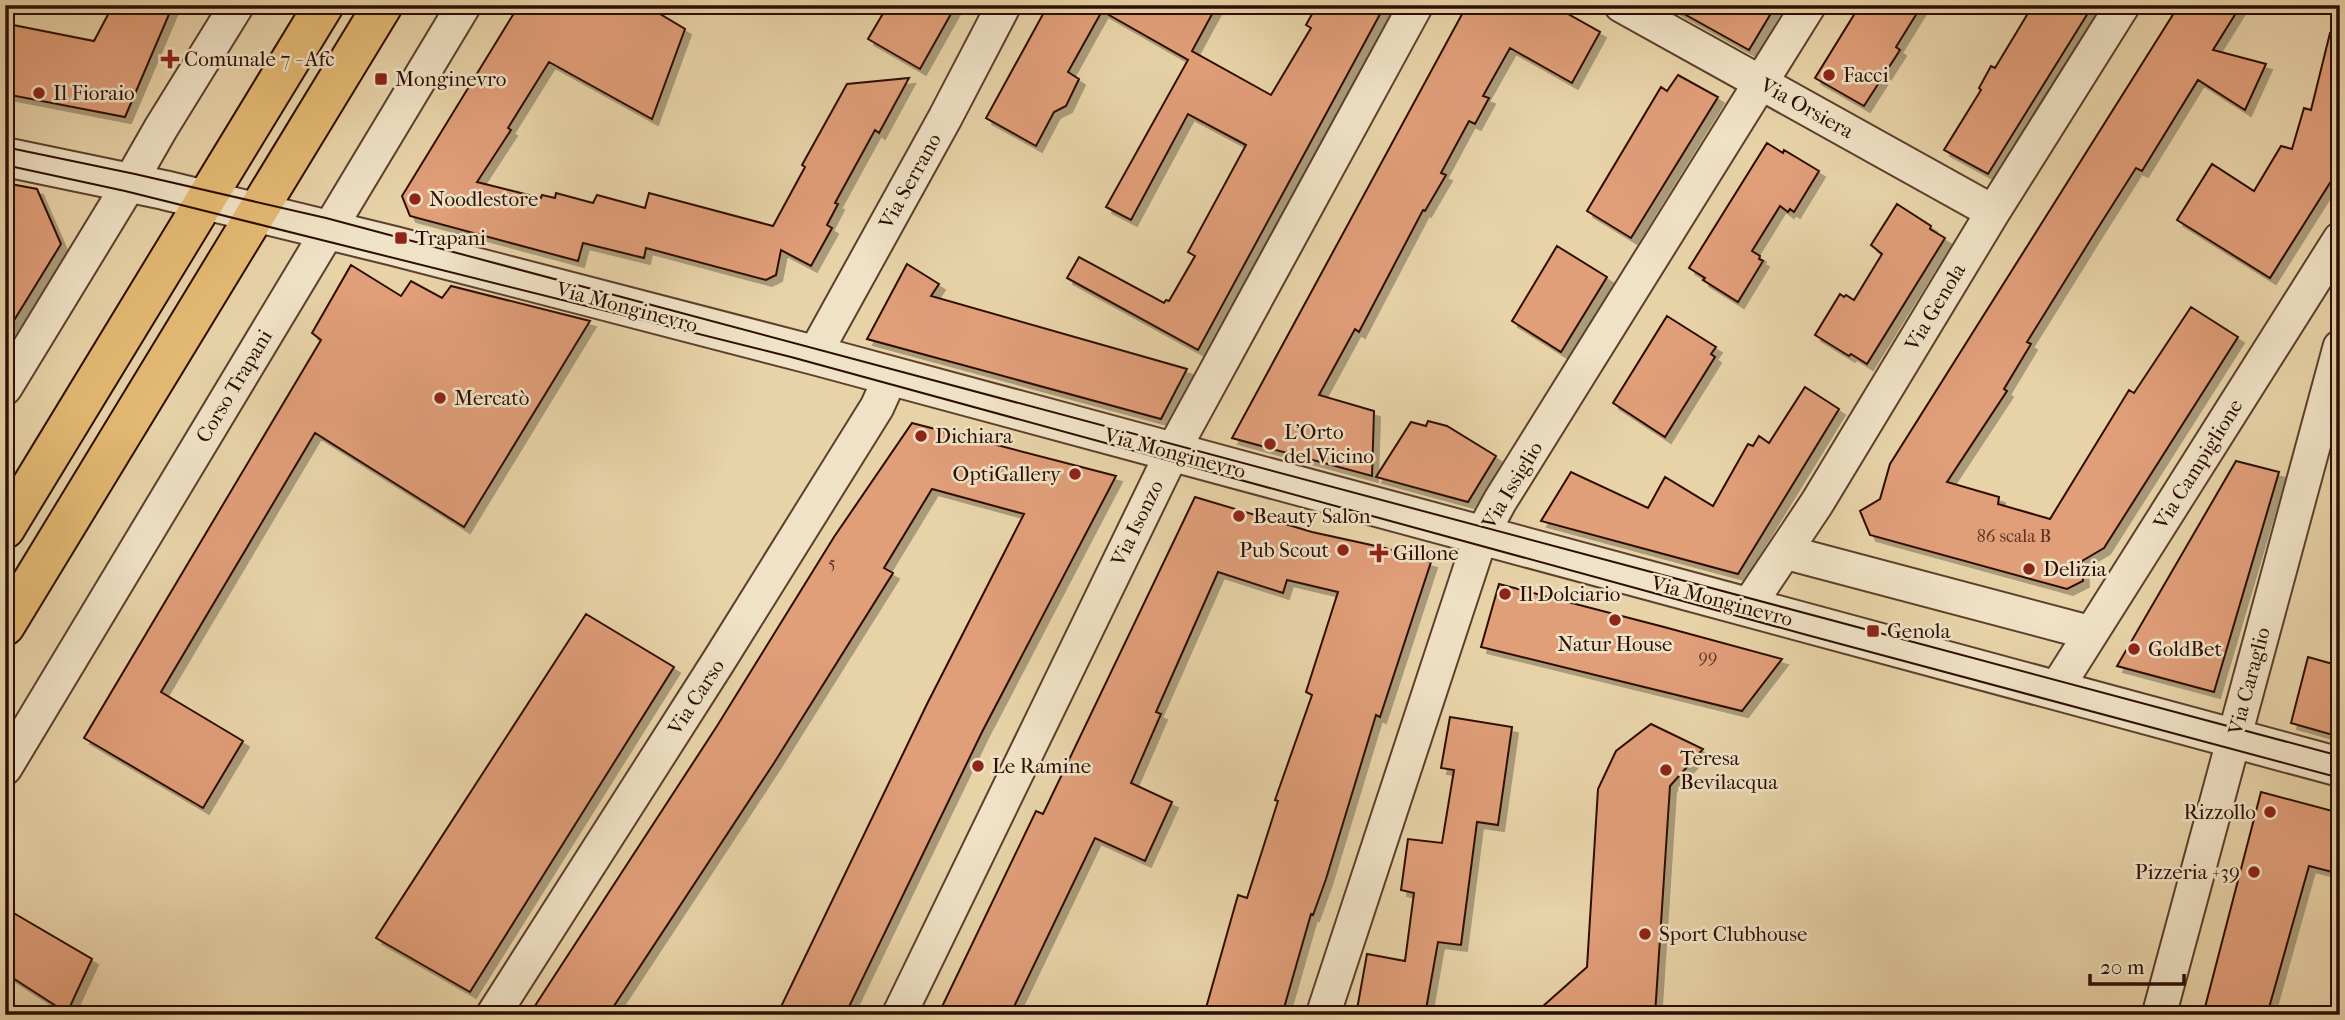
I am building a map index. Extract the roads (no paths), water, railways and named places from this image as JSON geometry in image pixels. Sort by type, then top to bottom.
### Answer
[{"type":"main road","points":[[5,529],[324,5]]},
{"type":"main road","points":[[5,626],[383,5]]},
{"type":"street","points":[[5,387],[237,5]]},
{"type":"street","name":"Corso Trapani","points":[[5,768],[464,5]]},
{"type":"street","name":"Via Serrano","points":[[814,355],[1004,5]]},
{"type":"street","name":"Via Isonzo","points":[[899,1015],[1172,453],[1416,5]]},
{"type":"street","name":"Via Orsiera","points":[[1621,5],[1993,212]]},
{"type":"street","name":"Via Issiglio","points":[[1323,1015],[1481,536],[1500,501],[1809,5]]},
{"type":"street","name":"Via Genola","points":[[1747,608],[1785,552],[2123,5]]},
{"type":"street","name":"Via Monginevro","points":[[5,157],[206,200],[814,355],[2340,767]]},
{"type":"street","name":"Via Campiglione","points":[[2056,689],[2340,239]]},
{"type":"street","name":"Via Caraglio","points":[[2159,1015],[2340,347]]},
{"type":"street","name":"Via Carso","points":[[493,1015],[877,407],[891,376]]},
{"type":"street","points":[[1785,552],[2091,633]]},
{"type":"tram line","points":[[5,147],[326,218],[2340,756]]},
{"type":"tram line","points":[[5,165],[125,191],[791,357],[2340,778]]},
{"type":"place","name":"Comunale 7 - Afc","points":[[170,59]]},
{"type":"place","name":"Facci","points":[[1829,75]]},
{"type":"place","name":"Monginevro","points":[[381,79]]},
{"type":"place","name":"Il Fioraio","points":[[39,93]]},
{"type":"place","name":"Noodlestore","points":[[415,199]]},
{"type":"place","name":"Trapani","points":[[401,238]]},
{"type":"place","name":"Mercatò","points":[[440,398]]},
{"type":"place","name":"Dichiara","points":[[921,436]]},
{"type":"place","name":"L'Orto del Vicino","points":[[1270,444]]},
{"type":"place","name":"OptiGallery","points":[[1075,474]]},
{"type":"place","name":"Beauty Salon","points":[[1239,516]]},
{"type":"place","name":"Pub Scout","points":[[1343,550]]},
{"type":"place","name":"Gillone","points":[[1379,553]]},
{"type":"place","name":"Delizia","points":[[2029,569]]},
{"type":"place","name":"Il Dolciario","points":[[1505,594]]},
{"type":"place","name":"Natur House","points":[[1615,620]]},
{"type":"place","name":"Genola","points":[[1873,631]]},
{"type":"place","name":"GoldBet","points":[[2134,649]]},
{"type":"place","name":"Le Ramine","points":[[978,766]]},
{"type":"place","name":"Teresa Bevilacqua","points":[[1666,770]]},
{"type":"place","name":"Rizzollo","points":[[2270,812]]},
{"type":"place","name":"Pizzeria +39","points":[[2254,872]]},
{"type":"place","name":"Sport Clubhouse","points":[[1645,934]]}]
